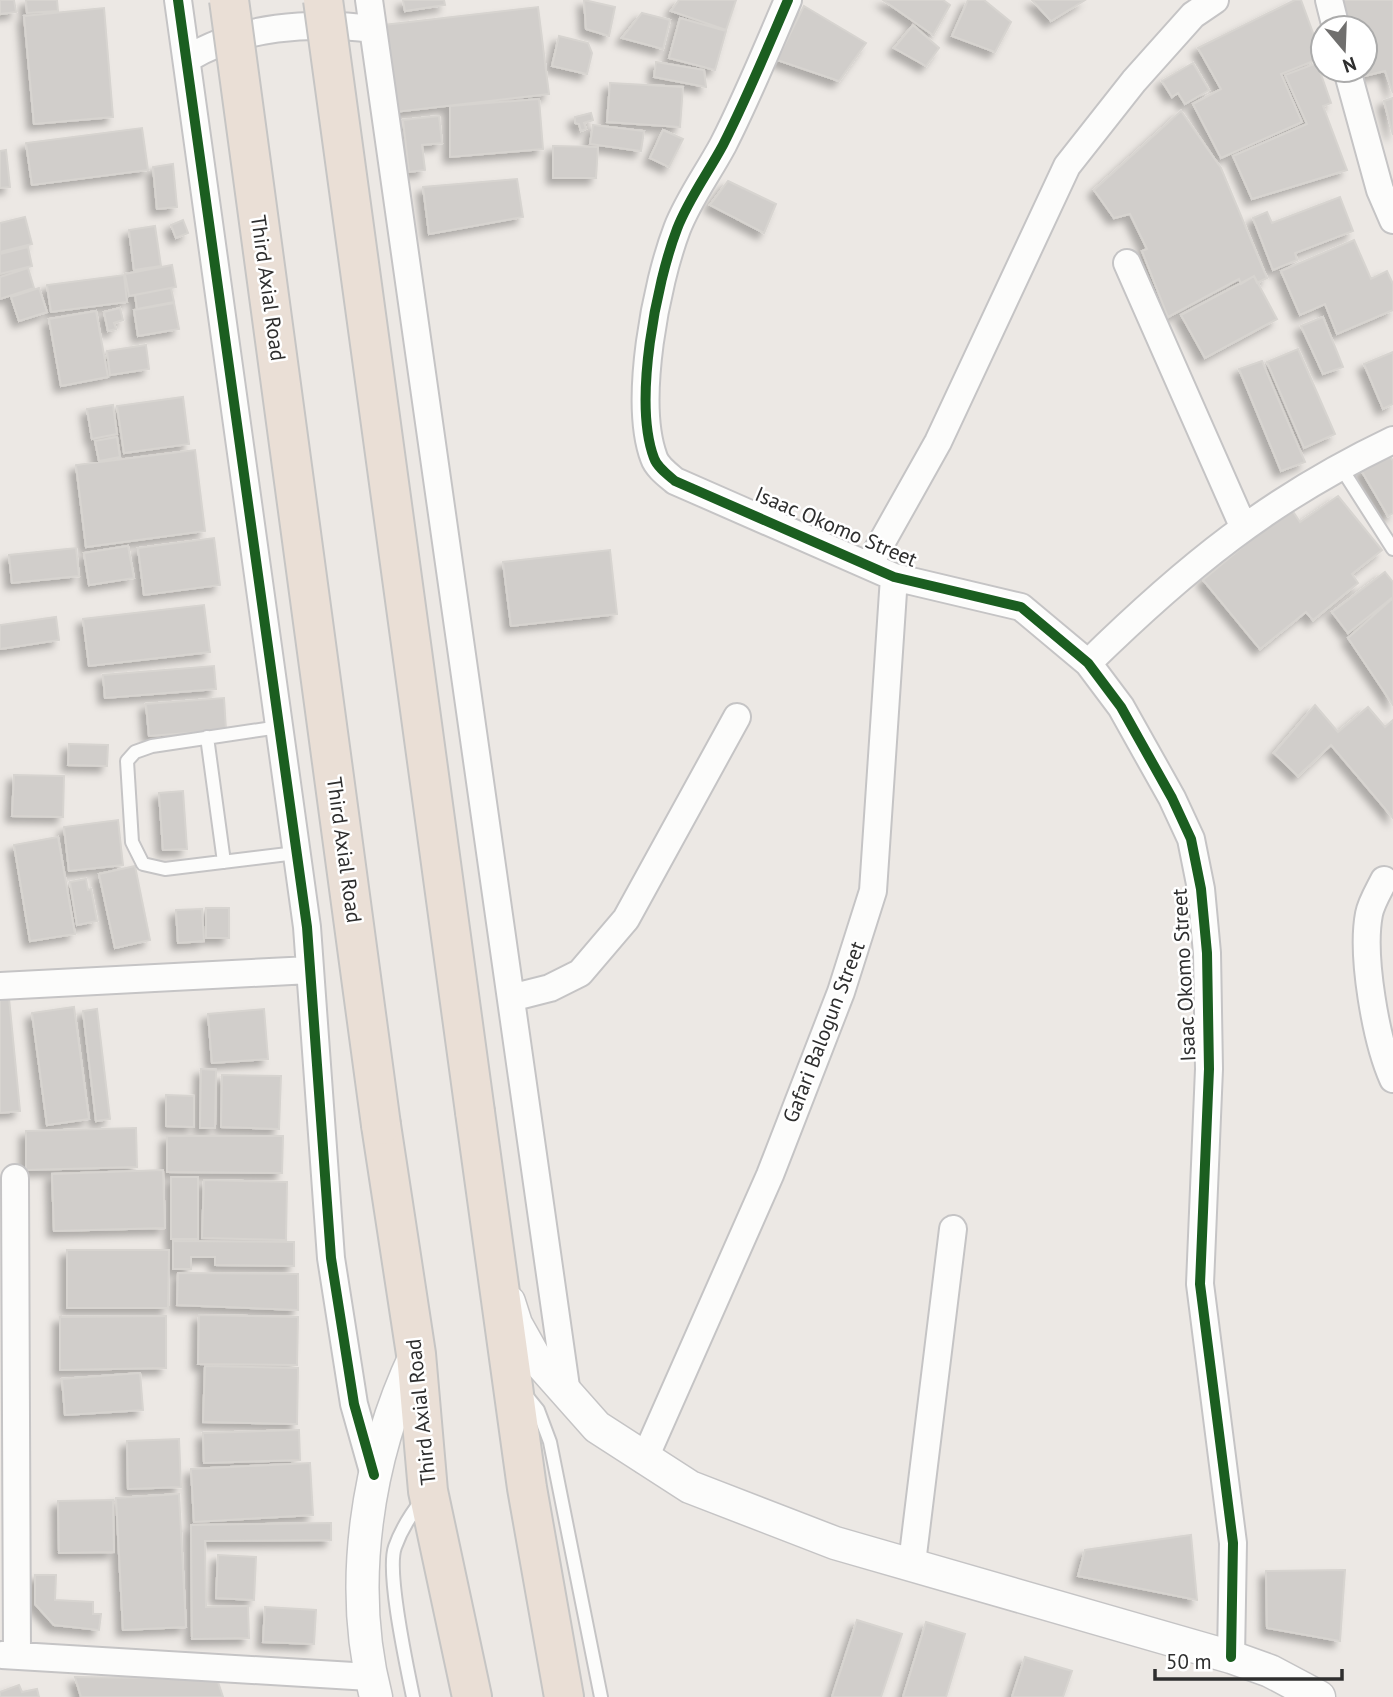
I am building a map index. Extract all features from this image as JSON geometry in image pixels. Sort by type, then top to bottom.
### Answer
[{"type":"highway","name":"Third Axial Road","points":[[229,0],[382,1125],[416,1354],[428,1491],[472,1697]]},
{"type":"highway","points":[[323,0],[527,1488],[564,1697]]},
{"type":"street","points":[[178,0],[296,853],[310,970],[331,1258],[354,1404],[374,1475]]},
{"type":"street","points":[[369,0],[568,1394]]},
{"type":"street","name":"Isaac Okomo Street","points":[[788,0],[749,94],[678,227],[661,281],[652,336],[647,394],[648,439],[655,462],[675,481],[894,577],[1021,607],[1088,663],[1121,707],[1172,798],[1191,839],[1201,889],[1207,953],[1209,1069],[1200,1284],[1233,1544],[1231,1657]]},
{"type":"street","points":[[869,565],[938,442],[1067,166],[1134,81],[1185,24],[1215,0]]},
{"type":"street","points":[[187,59],[210,45],[264,30],[343,25],[373,29]]},
{"type":"street","points":[[1351,84],[1380,190],[1393,220]]},
{"type":"street","points":[[1127,263],[1243,526]]},
{"type":"street","points":[[1088,663],[1157,596],[1243,526],[1340,466],[1393,440]]},
{"type":"street","name":"Gafari Balogun Street","points":[[645,1460],[770,1175],[841,992],[870,903],[880,829],[894,577]]},
{"type":"street","points":[[511,998],[550,988],[580,973],[626,919],[737,717]]},
{"type":"street","points":[[1384,880],[1369,914],[1371,980],[1382,1052],[1393,1079]]},
{"type":"street","points":[[1,983],[310,970]]},
{"type":"street","points":[[15,1178],[9,1655],[373,1687],[362,1590],[374,1475],[399,1390],[416,1354]]},
{"type":"street","points":[[912,1563],[953,1229]]},
{"type":"street","points":[[498,1272],[516,1324],[534,1356],[597,1427],[690,1487],[835,1543],[1231,1657],[1270,1671],[1319,1697]]},
{"type":"lane","points":[[1340,466],[1393,548]]},
{"type":"lane","points":[[279,727],[152,746],[135,752],[127,761],[132,842],[143,864],[165,869],[296,853]]},
{"type":"lane","points":[[207,737],[224,862]]},
{"type":"lane","points":[[512,1376],[538,1410],[551,1442],[600,1697]]},
{"type":"lane","points":[[413,1697],[397,1608],[394,1549],[411,1514],[428,1491]]},
{"type":"building","points":[[0,0],[14,0],[16,12],[0,14]]},
{"type":"building","points":[[26,0],[57,0],[58,11],[27,13]]},
{"type":"building","points":[[403,0],[444,0],[445,5],[405,11]]},
{"type":"building","points":[[584,0],[615,7],[609,36],[586,29]]},
{"type":"building","points":[[679,0],[736,0],[726,30],[671,11]]},
{"type":"building","points":[[883,0],[943,0],[950,5],[933,35]]},
{"type":"building","points":[[968,0],[984,0],[1011,22],[995,52],[952,36]]},
{"type":"building","points":[[1032,0],[1085,0],[1051,21]]},
{"type":"building","points":[[1295,0],[1301,0],[1309,22],[1309,63],[1281,74],[1302,122],[1221,158],[1193,104],[1221,89],[1198,48]]},
{"type":"building","points":[[1341,0],[1393,0],[1393,93],[1385,71],[1379,72],[1379,14],[1345,14]]},
{"type":"building","points":[[804,6],[866,43],[839,81],[777,60]]},
{"type":"building","points":[[538,7],[549,94],[395,112],[384,25]]},
{"type":"building","points":[[104,8],[113,117],[34,124],[24,16]]},
{"type":"building","points":[[642,13],[670,20],[663,49],[622,38]]},
{"type":"building","points":[[680,18],[726,31],[715,70],[669,58]]},
{"type":"building","points":[[913,25],[939,48],[926,66],[894,48]]},
{"type":"building","points":[[559,36],[588,43],[592,53],[587,74],[552,66]]},
{"type":"building","points":[[656,62],[704,70],[706,87],[654,77]]},
{"type":"building","points":[[1193,63],[1209,90],[1185,104],[1178,93],[1172,97],[1162,81]]},
{"type":"building","points":[[1309,66],[1309,84],[1324,84],[1331,103],[1323,106],[1347,170],[1252,199],[1233,156],[1307,124],[1285,75]]},
{"type":"building","points":[[610,83],[683,87],[680,127],[607,122]]},
{"type":"building","points":[[1393,98],[1393,135],[1384,101]]},
{"type":"building","points":[[539,99],[543,149],[450,157],[450,106]]},
{"type":"building","points":[[1181,111],[1221,168],[1267,278],[1257,283],[1254,276],[1241,284],[1239,279],[1168,317],[1142,251],[1147,249],[1130,214],[1114,218],[1094,190]]},
{"type":"building","points":[[591,113],[593,120],[584,123],[586,129],[581,131],[579,124],[575,123],[575,117]]},
{"type":"building","points":[[439,116],[442,143],[422,145],[425,170],[409,172],[403,120]]},
{"type":"building","points":[[593,125],[644,131],[641,151],[590,144]]},
{"type":"building","points":[[142,128],[148,170],[32,185],[26,143]]},
{"type":"building","points":[[663,130],[683,139],[669,167],[650,158]]},
{"type":"building","points":[[553,146],[598,147],[596,178],[553,178]]},
{"type":"building","points":[[6,150],[10,187],[0,188],[0,151]]},
{"type":"building","points":[[173,164],[177,207],[157,209],[153,167]]},
{"type":"building","points":[[517,179],[523,217],[429,234],[423,187]]},
{"type":"building","points":[[728,181],[776,204],[764,233],[710,205]]},
{"type":"building","points":[[1340,197],[1353,231],[1295,253],[1297,260],[1273,270],[1253,218],[1267,212],[1272,223]]},
{"type":"building","points":[[25,217],[32,244],[0,252],[0,223]]},
{"type":"building","points":[[183,220],[188,233],[176,238],[171,225]]},
{"type":"building","points":[[155,226],[161,266],[134,270],[129,230]]},
{"type":"building","points":[[1354,240],[1371,279],[1387,271],[1393,284],[1393,310],[1337,334],[1325,304],[1300,315],[1281,271]]},
{"type":"building","points":[[28,247],[32,266],[0,274],[0,254]]},
{"type":"building","points":[[172,265],[176,287],[129,296],[125,274]]},
{"type":"building","points":[[28,268],[34,288],[0,299],[0,277]]},
{"type":"building","points":[[124,275],[127,302],[51,312],[47,285]]},
{"type":"building","points":[[1254,276],[1277,319],[1205,358],[1181,315]]},
{"type":"building","points":[[39,288],[47,312],[19,321],[11,297]]},
{"type":"building","points":[[171,288],[174,302],[137,309],[135,295]]},
{"type":"building","points":[[174,303],[179,329],[138,336],[134,310]]},
{"type":"building","points":[[120,308],[123,320],[114,323],[116,329],[108,331],[104,312]]},
{"type":"building","points":[[96,311],[108,377],[61,386],[49,319]]},
{"type":"building","points":[[1323,317],[1343,367],[1323,374],[1301,326]]},
{"type":"building","points":[[146,345],[149,369],[110,375],[107,351]]},
{"type":"building","points":[[1298,349],[1335,434],[1304,448],[1267,362]]},
{"type":"building","points":[[1393,352],[1393,404],[1383,409],[1364,364]]},
{"type":"building","points":[[1262,361],[1305,462],[1281,471],[1239,369]]},
{"type":"building","points":[[183,397],[189,444],[124,453],[117,406]]},
{"type":"building","points":[[113,405],[117,434],[92,439],[87,409]]},
{"type":"building","points":[[117,437],[120,457],[99,461],[95,441]]},
{"type":"building","points":[[195,450],[205,531],[86,547],[76,465]]},
{"type":"building","points":[[1388,453],[1393,461],[1393,513],[1388,516],[1361,470]]},
{"type":"building","points":[[1338,496],[1382,550],[1352,574],[1358,583],[1313,620],[1306,612],[1260,649],[1203,580],[1290,507],[1300,522]]},
{"type":"building","points":[[214,538],[220,585],[144,595],[138,548]]},
{"type":"building","points":[[128,546],[134,578],[89,585],[84,553]]},
{"type":"building","points":[[76,548],[79,576],[12,583],[9,555]]},
{"type":"building","points":[[610,550],[617,614],[511,626],[503,562]]},
{"type":"building","points":[[1385,572],[1393,582],[1393,597],[1348,633],[1332,612]]},
{"type":"building","points":[[1393,598],[1393,705],[1348,638]]},
{"type":"building","points":[[204,605],[210,652],[89,666],[83,619]]},
{"type":"building","points":[[56,617],[59,640],[0,649],[0,625]]},
{"type":"building","points":[[214,666],[216,689],[105,698],[103,675]]},
{"type":"building","points":[[224,698],[226,730],[149,736],[146,704]]},
{"type":"building","points":[[1315,705],[1338,732],[1368,707],[1385,727],[1393,720],[1393,818],[1331,745],[1298,776],[1274,753]]},
{"type":"building","points":[[69,744],[108,745],[107,766],[68,765]]},
{"type":"building","points":[[14,775],[64,776],[63,817],[12,816]]},
{"type":"building","points":[[183,791],[187,849],[163,850],[159,793]]},
{"type":"building","points":[[118,820],[123,865],[69,871],[64,827]]},
{"type":"building","points":[[58,837],[75,934],[30,941],[14,845]]},
{"type":"building","points":[[135,866],[150,940],[115,948],[99,874]]},
{"type":"building","points":[[86,879],[88,890],[91,889],[97,921],[77,925],[70,882]]},
{"type":"building","points":[[206,908],[229,908],[229,938],[206,938]]},
{"type":"building","points":[[202,909],[204,941],[178,943],[176,910]]},
{"type":"building","points":[[9,998],[20,1111],[0,1113],[0,999]]},
{"type":"building","points":[[74,1007],[89,1119],[47,1125],[32,1013]]},
{"type":"building","points":[[97,1009],[110,1119],[96,1121],[83,1011]]},
{"type":"building","points":[[264,1009],[268,1059],[212,1063],[208,1014]]},
{"type":"building","points":[[201,1069],[216,1070],[215,1128],[200,1128]]},
{"type":"building","points":[[222,1075],[281,1076],[279,1129],[221,1127]]},
{"type":"building","points":[[166,1095],[194,1096],[194,1127],[166,1126]]},
{"type":"building","points":[[136,1128],[137,1167],[26,1170],[26,1131]]},
{"type":"building","points":[[167,1136],[283,1136],[282,1173],[167,1172]]},
{"type":"building","points":[[163,1170],[165,1228],[54,1231],[52,1174]]},
{"type":"building","points":[[171,1177],[198,1177],[198,1239],[171,1239]]},
{"type":"building","points":[[204,1180],[287,1182],[286,1240],[202,1238]]},
{"type":"building","points":[[173,1241],[294,1242],[294,1266],[215,1265],[215,1257],[191,1257],[191,1269],[173,1269]]},
{"type":"building","points":[[67,1250],[169,1250],[168,1308],[67,1308]]},
{"type":"building","points":[[178,1273],[298,1274],[298,1310],[177,1305]]},
{"type":"building","points":[[199,1315],[298,1317],[297,1365],[198,1364]]},
{"type":"building","points":[[166,1316],[166,1368],[60,1370],[60,1317]]},
{"type":"building","points":[[205,1366],[298,1368],[297,1424],[203,1422]]},
{"type":"building","points":[[140,1373],[143,1410],[65,1415],[62,1379]]},
{"type":"building","points":[[299,1430],[300,1460],[204,1463],[203,1433]]},
{"type":"building","points":[[179,1439],[181,1487],[128,1489],[127,1441]]},
{"type":"building","points":[[310,1463],[313,1515],[194,1522],[191,1469]]},
{"type":"building","points":[[179,1494],[186,1627],[123,1630],[116,1498]]},
{"type":"building","points":[[113,1500],[114,1552],[59,1553],[58,1501]]},
{"type":"building","points":[[331,1523],[331,1540],[205,1541],[206,1607],[248,1606],[249,1638],[192,1639],[191,1525]]},
{"type":"building","points":[[1191,1535],[1197,1600],[1078,1576],[1085,1550]]},
{"type":"building","points":[[218,1555],[256,1557],[254,1600],[216,1598]]},
{"type":"building","points":[[1345,1570],[1340,1641],[1267,1628],[1266,1571]]},
{"type":"building","points":[[35,1575],[56,1575],[55,1600],[93,1602],[93,1614],[101,1614],[99,1630],[54,1625],[35,1604]]},
{"type":"building","points":[[265,1607],[316,1610],[314,1644],[263,1642]]},
{"type":"building","points":[[857,1620],[902,1634],[881,1697],[832,1697]]},
{"type":"building","points":[[926,1622],[965,1634],[946,1697],[903,1697]]},
{"type":"building","points":[[1025,1657],[1072,1671],[1063,1697],[1012,1697]]},
{"type":"building","points":[[75,1677],[217,1679],[223,1697],[81,1697]]},
{"type":"building","points":[[19,1685],[22,1692],[37,1689],[39,1697],[0,1697],[0,1692]]},
{"type":"cycle path","points":[[178,0],[307,927],[331,1258],[354,1404],[374,1475]]},
{"type":"cycle path","points":[[788,0],[740,109],[687,208],[669,252],[655,311],[647,375],[648,434],[654,458],[660,468],[675,481],[894,577],[1021,607],[1088,663],[1121,707],[1172,798],[1191,839],[1201,889],[1207,953],[1209,1069],[1200,1284],[1233,1543],[1231,1657]]}]
